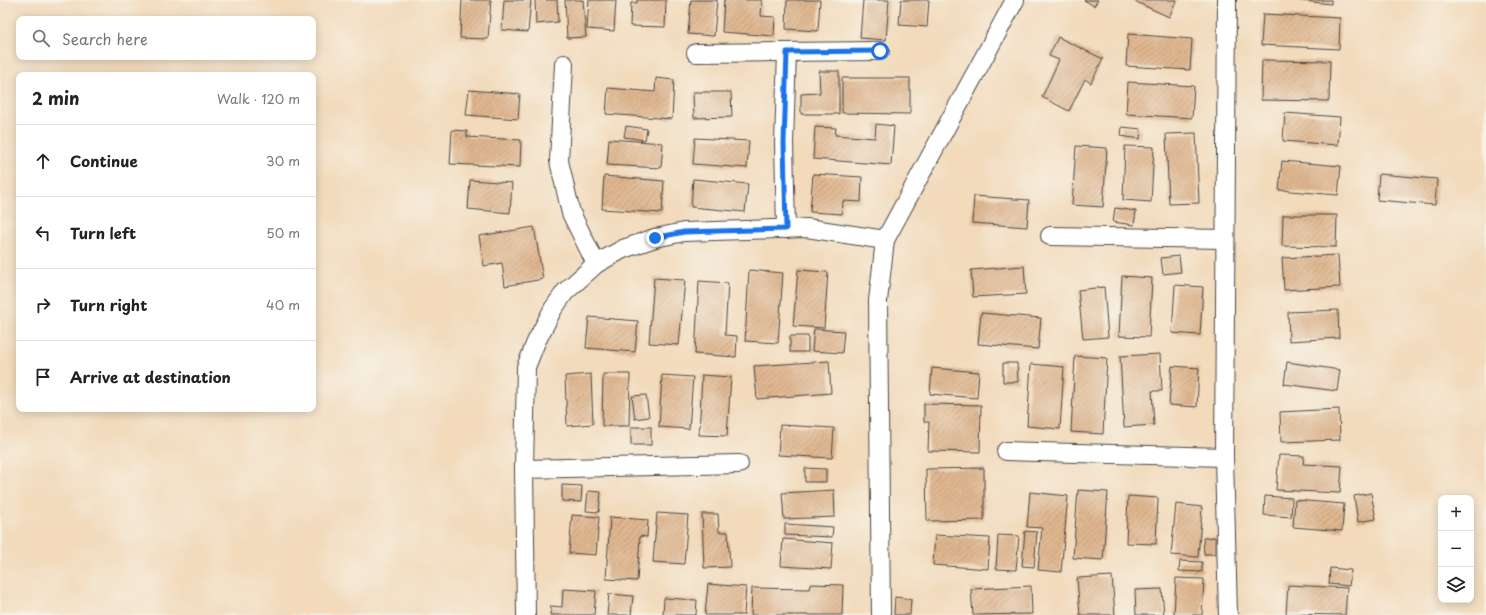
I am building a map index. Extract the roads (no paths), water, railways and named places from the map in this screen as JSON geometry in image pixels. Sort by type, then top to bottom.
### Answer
[{"type":"street","points":[[881,615],[878,301],[885,240],[1015,0]]},
{"type":"street","points":[[1227,0],[1224,239],[1224,457],[1228,615]]},
{"type":"street","points":[[696,53],[880,51]]},
{"type":"street","points":[[786,229],[784,143],[787,52]]},
{"type":"street","points":[[564,64],[559,161],[571,213],[596,264]]},
{"type":"street","points":[[526,615],[524,469],[526,367],[536,342],[553,309],[565,292],[596,264],[623,249],[655,238],[684,232],[807,228],[885,240]]},
{"type":"street","points":[[1050,236],[1224,239]]},
{"type":"street","points":[[1006,451],[1224,457]]},
{"type":"street","points":[[524,469],[739,464]]}]
